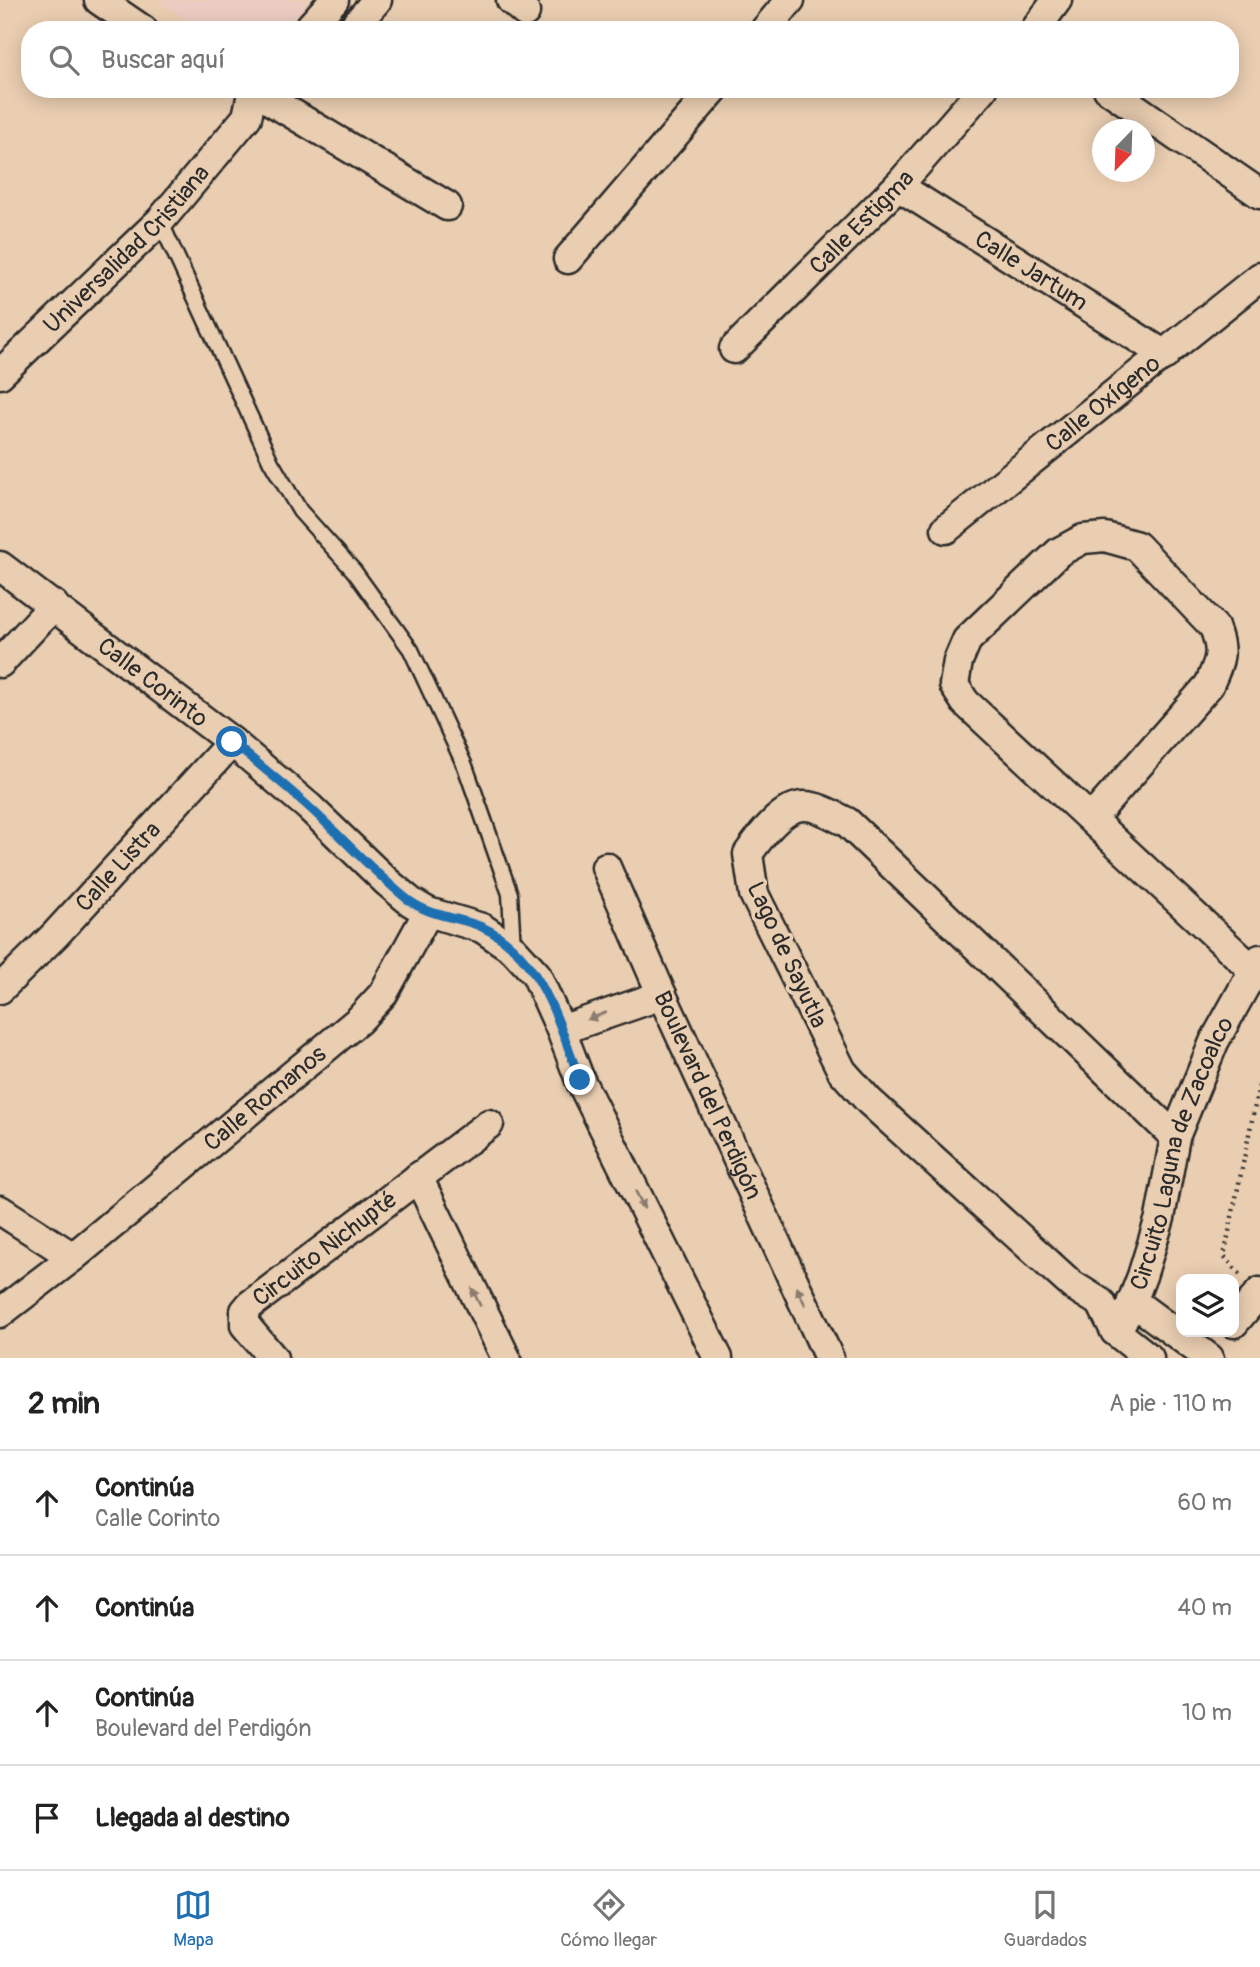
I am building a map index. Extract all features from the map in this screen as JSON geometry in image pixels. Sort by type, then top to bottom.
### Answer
[{"type":"street","points":[[99,0],[130,21]]},
{"type":"street","points":[[315,21],[334,0]]},
{"type":"street","points":[[359,21],[377,0]]},
{"type":"street","points":[[772,21],[790,0]]},
{"type":"street","points":[[1042,21],[1058,0]]},
{"type":"street","name":"Universalidad Cristiana","points":[[0,374],[160,221],[250,98]]},
{"type":"street","points":[[289,98],[447,206]]},
{"type":"street","points":[[568,259],[706,98]]},
{"type":"street","name":"Calle Estigma","points":[[734,349],[898,186],[975,98]]},
{"type":"street","points":[[1121,98],[1260,194]]},
{"type":"street","name":"Calle Jartum","points":[[898,186],[1165,355]]},
{"type":"street","name":"Calle Oxígeno","points":[[946,529],[1260,277]]},
{"type":"street","points":[[1092,818],[1209,685],[1219,663],[1221,644],[1214,627],[1137,546],[1105,537],[1083,539],[1059,552],[967,640],[958,661],[954,685],[965,702],[1092,818],[1256,964]]},
{"type":"street","name":"Calle Corinto","points":[[0,566],[232,742],[309,807],[387,882],[428,912],[482,928],[513,949],[536,974],[561,1030]]},
{"type":"street","points":[[0,663],[54,606]]},
{"type":"street","name":"Calle Listra","points":[[0,989],[55,935],[232,742]]},
{"type":"street","name":"Lago de Sayutla","points":[[1101,1303],[1072,1284],[869,1101],[842,1071],[754,894],[748,854],[759,837],[791,807],[806,806],[847,822],[1175,1137]]},
{"type":"street","points":[[606,867],[662,995]]},
{"type":"street","name":"Calle Romanos","points":[[0,1313],[73,1257],[359,1020],[383,994],[428,912]]},
{"type":"street","name":"Circuito Laguna de Zacoalco","points":[[1207,1357],[1132,1301],[1160,1218],[1175,1137],[1214,1042],[1256,964]]},
{"type":"street","name":"Boulevard del Perdigón","points":[[561,1030],[662,995],[829,1358]]},
{"type":"street","points":[[561,1030],[580,1080],[718,1358]]},
{"type":"street","name":"Circuito Nichupté","points":[[273,1358],[245,1325],[245,1311],[250,1304],[489,1124]]},
{"type":"street","name":"Circuito Nichupté","points":[[418,1177],[506,1358]]},
{"type":"street","points":[[0,1210],[73,1257]]},
{"type":"street","points":[[1239,1317],[1259,1293]]},
{"type":"street","points":[[1132,1301],[1101,1303],[1115,1331],[1149,1358]]},
{"type":"street","points":[[1115,1331],[1132,1301]]},
{"type":"street","points":[[1207,1357],[1222,1337]]},
{"type":"lane","points":[[160,221],[271,463],[300,511],[354,571],[411,650],[465,766],[510,894],[513,949]]},
{"type":"path","points":[[1259,1293],[1224,1256],[1260,1081]]},
{"type":"shaded area","points":[[159,0],[310,0],[292,21],[188,21]]},
{"type":"route","points":[[232,742],[309,807],[411,902],[428,912],[482,928],[513,949],[536,974],[580,1080]]}]
